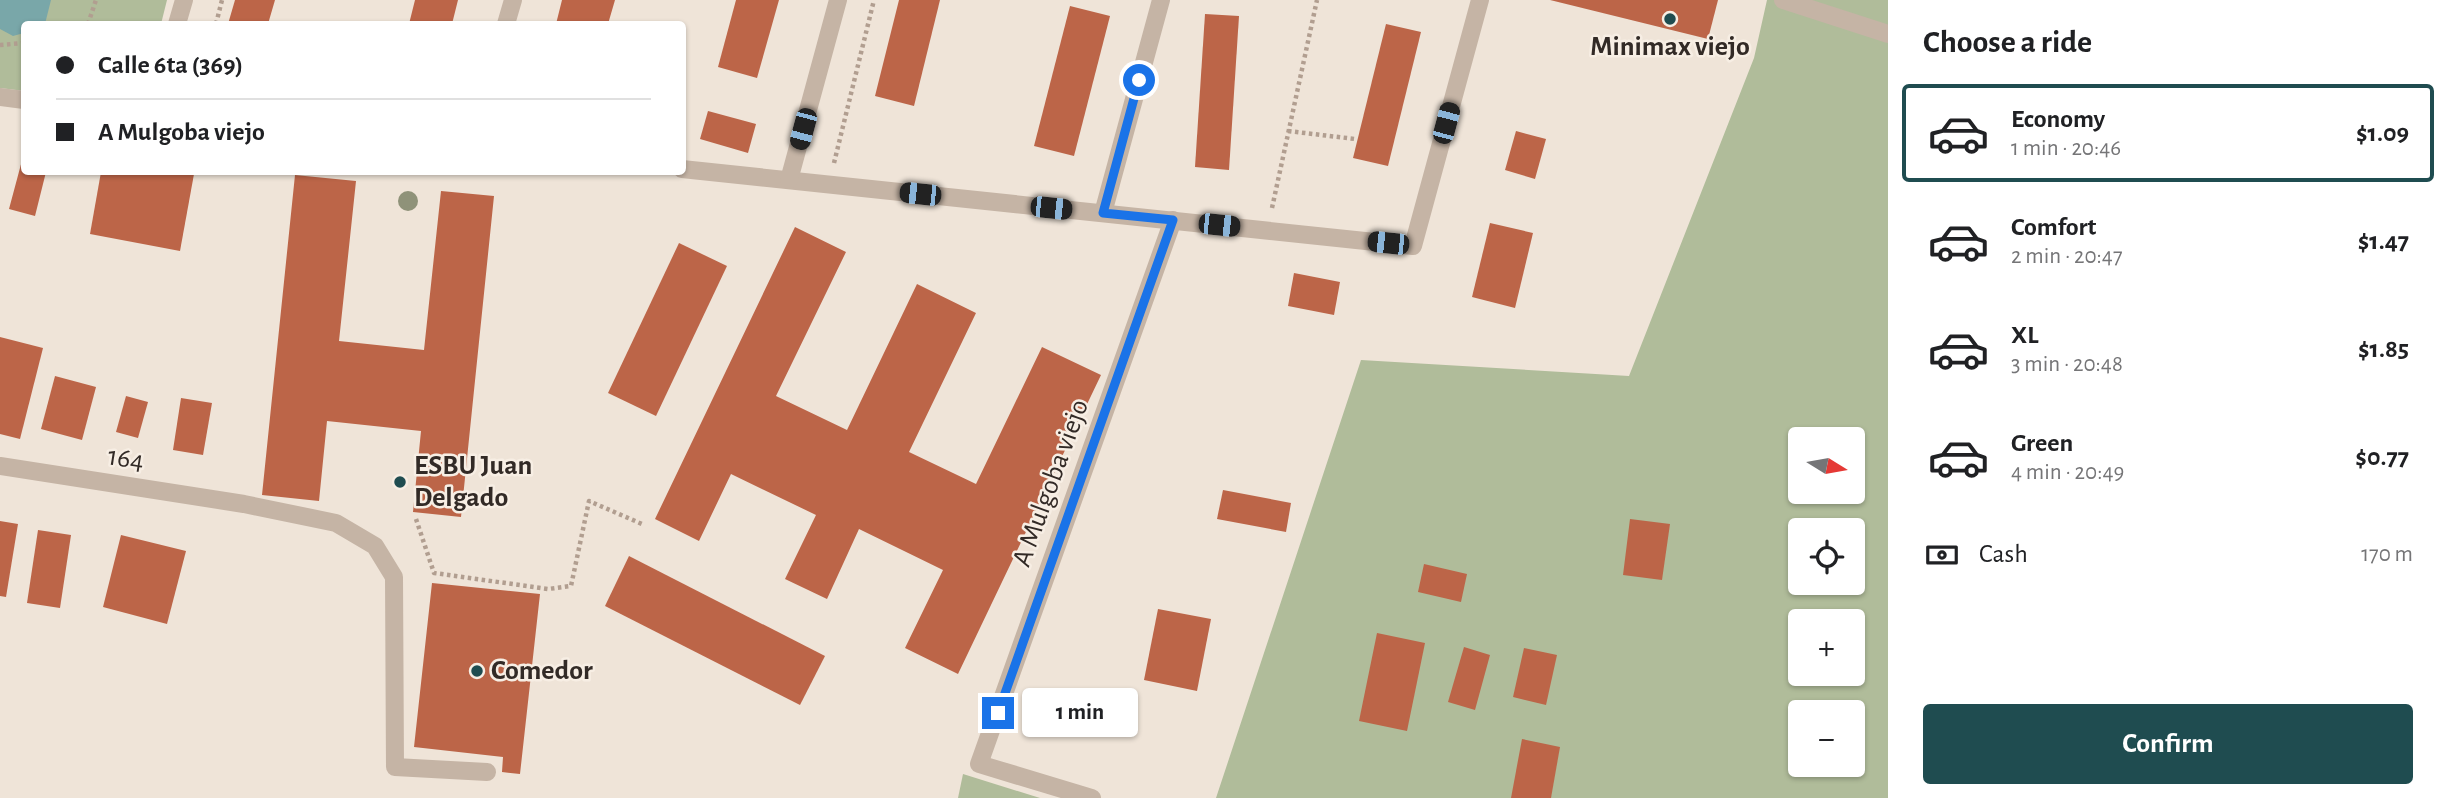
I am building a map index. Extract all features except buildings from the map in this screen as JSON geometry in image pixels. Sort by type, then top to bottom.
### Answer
[{"type":"street","points":[[178,21],[184,0]]},
{"type":"street","points":[[507,21],[513,0]]},
{"type":"street","points":[[789,180],[838,0]]},
{"type":"street","points":[[1103,213],[1161,0]]},
{"type":"street","points":[[686,169],[1413,246],[1480,0]]},
{"type":"street","points":[[1783,0],[1888,34]]},
{"type":"street","points":[[0,97],[21,100]]},
{"type":"street","name":"A Mulgoba viejo","points":[[1092,798],[979,764],[1173,220]]},
{"type":"street","name":"164","points":[[0,466],[244,505],[336,523],[375,546],[394,577],[395,767],[488,772]]},
{"type":"path","points":[[89,21],[96,0]]},
{"type":"path","points":[[217,21],[222,0]]},
{"type":"path","points":[[832,172],[874,0]]},
{"type":"path","points":[[1266,230],[1317,0]]},
{"type":"path","points":[[0,45],[21,43]]},
{"type":"path","points":[[1288,131],[1355,139]]},
{"type":"path","points":[[416,519],[434,573],[548,589],[571,586],[589,501],[642,524]]},
{"type":"green space","points":[[0,0],[167,0],[162,21],[21,21],[21,91],[0,88]]},
{"type":"green space","points":[[1767,0],[1888,0],[1888,798],[1216,798],[1361,360],[1629,376],[1754,58]]},
{"type":"green space","points":[[963,774],[1040,798],[958,798]]},
{"type":"water","points":[[0,0],[51,0],[46,21],[21,21],[21,34],[13,36],[0,29]]},
{"type":"place","name":"Minimax viejo","points":[[1670,19]]},
{"type":"place","name":"ESBU Juan Delgado","points":[[400,482]]},
{"type":"place","name":"Comedor","points":[[477,671]]},
{"type":"route","points":[[998,713],[1173,220],[1103,213],[1139,80]]}]
